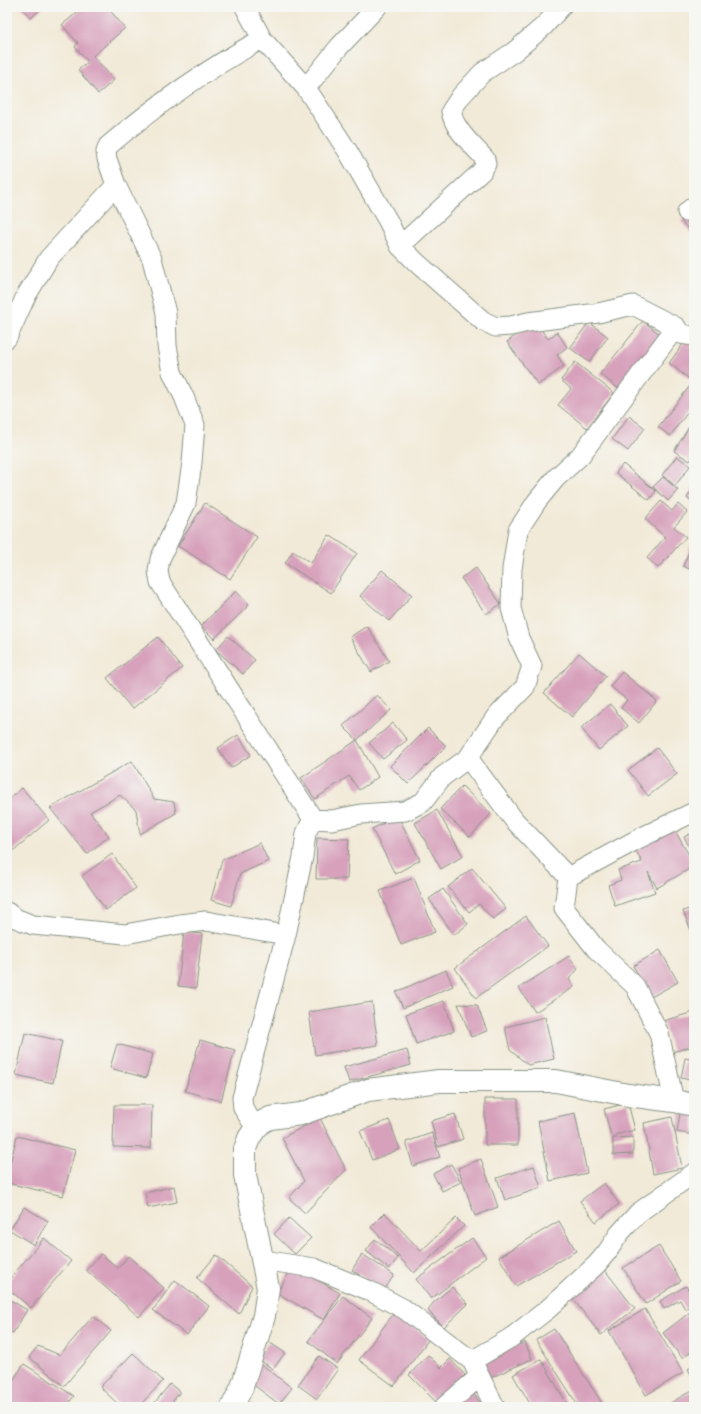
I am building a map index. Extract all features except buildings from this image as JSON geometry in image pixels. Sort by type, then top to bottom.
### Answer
[{"type":"street","points":[[245,7],[262,39],[306,88],[347,150],[388,220],[400,246],[482,322],[496,327],[511,326],[528,322],[598,314],[633,305],[676,327],[681,334],[694,336]]},
{"type":"street","points":[[306,88],[339,47],[376,7]]},
{"type":"street","points":[[400,246],[482,171],[486,164],[485,159],[458,128],[452,117],[451,111],[461,96],[482,74],[515,51],[544,26],[561,7]]},
{"type":"street","points":[[262,39],[223,61],[166,100],[108,146],[106,152],[116,185],[152,260],[166,313],[167,346],[172,372],[184,397],[194,425],[192,464],[186,503],[160,559],[158,571],[160,582],[313,819]]},
{"type":"street","points":[[7,338],[26,296],[49,258],[116,185]]},
{"type":"street","points":[[313,819],[332,820],[361,814],[405,811],[423,802],[442,777],[468,758],[495,718],[525,687],[532,666],[518,638],[511,608],[512,569],[518,530],[537,501],[556,478],[580,456],[676,327]]},
{"type":"street","points":[[468,758],[514,820],[568,876]]},
{"type":"street","points":[[568,876],[638,839],[694,812]]},
{"type":"street","points":[[256,1128],[243,1108],[242,1098],[286,935],[303,857],[306,833],[313,819]]},
{"type":"street","points":[[232,1407],[242,1386],[264,1316],[268,1288],[245,1175],[245,1149],[249,1138],[262,1122],[270,1118],[301,1114],[368,1090],[439,1081],[556,1081],[628,1095],[684,1103],[659,1033],[635,986],[596,949],[564,908],[568,876]]},
{"type":"street","points":[[7,912],[15,918],[33,925],[125,934],[180,924],[206,922],[286,935]]},
{"type":"street","points":[[444,1407],[475,1369],[512,1337],[548,1309],[597,1264],[619,1234],[638,1213],[694,1173]]},
{"type":"street","points":[[263,1260],[314,1268],[368,1290],[404,1309],[475,1369],[495,1407]]}]
